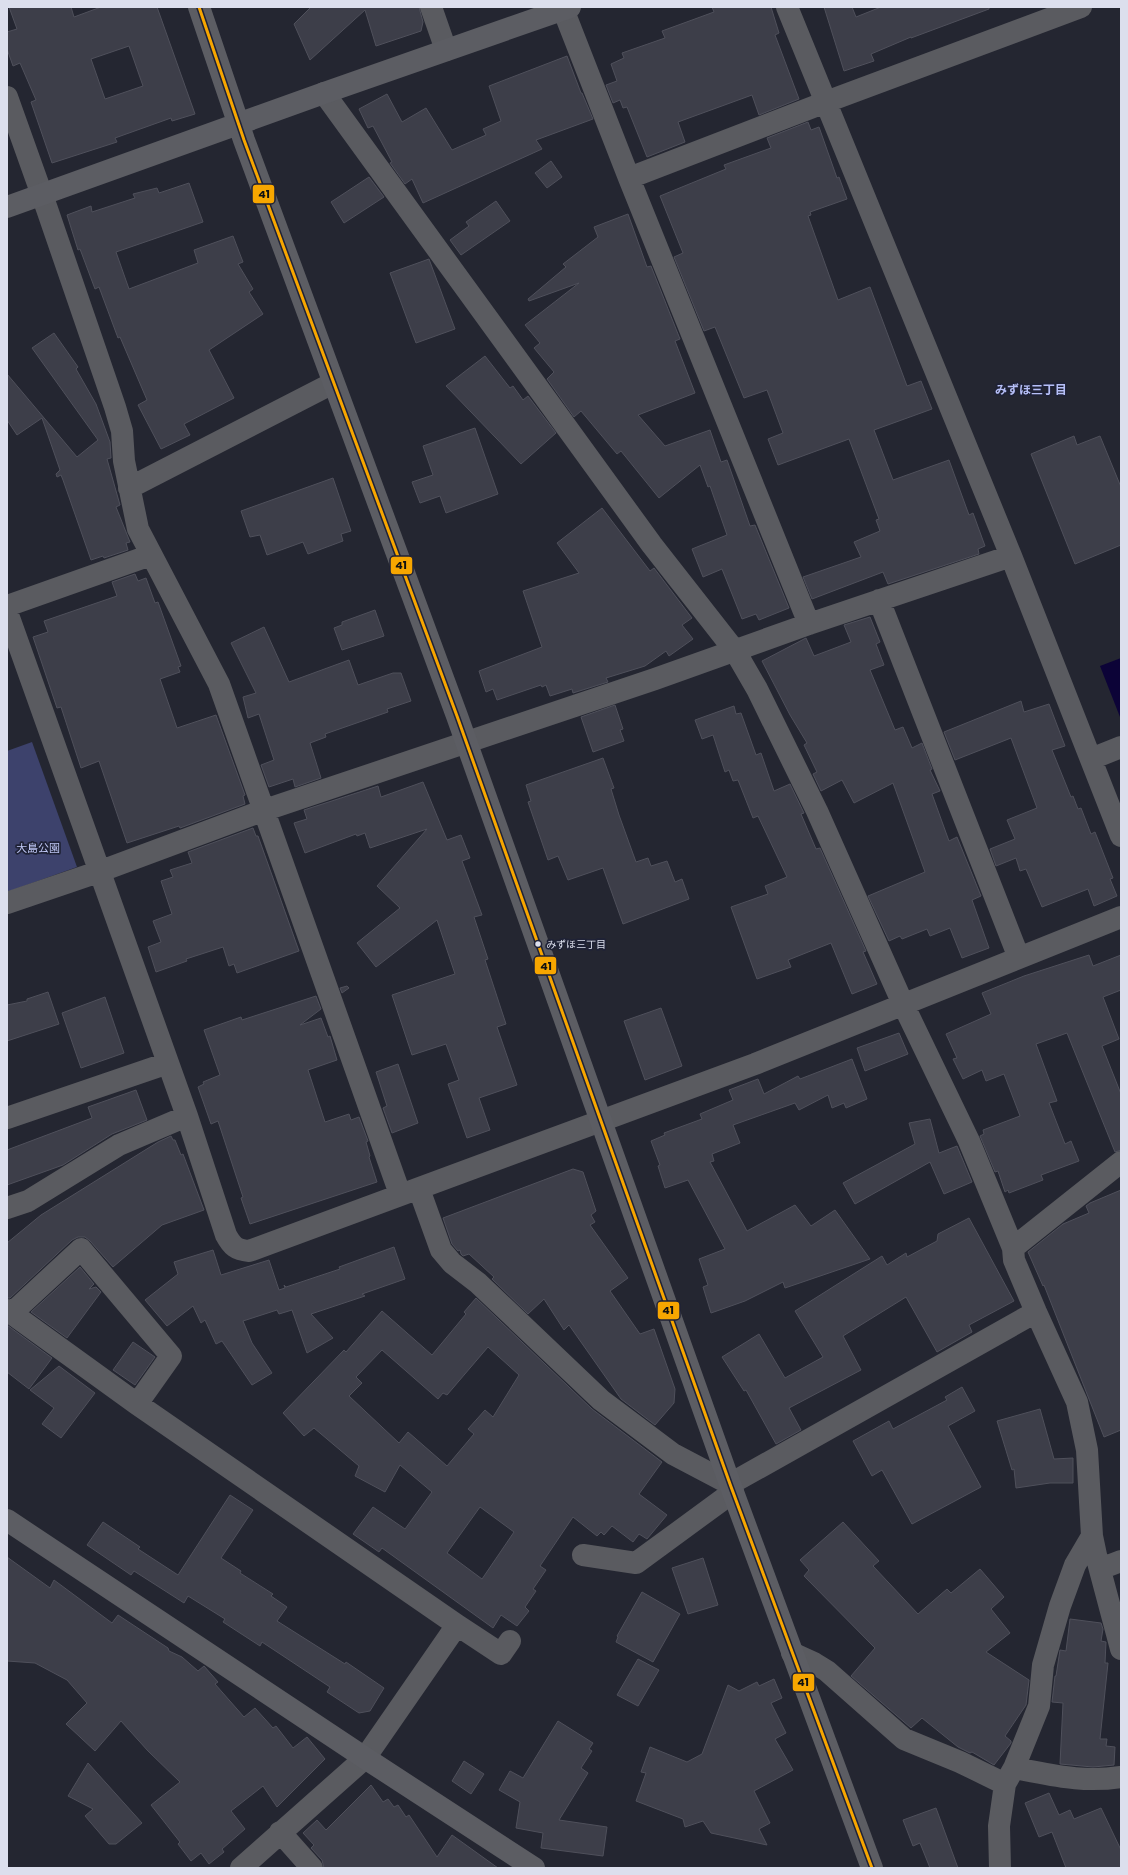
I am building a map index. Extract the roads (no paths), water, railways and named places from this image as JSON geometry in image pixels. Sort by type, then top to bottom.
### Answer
[{"type":"street","points":[[199,7],[239,123],[333,383],[454,709],[602,1121],[731,1488],[872,1868]]},
{"type":"street","points":[[431,7],[446,50]]},
{"type":"street","points":[[787,7],[1012,556],[1121,836]]},
{"type":"street","points":[[629,178],[826,102],[1081,7]]},
{"type":"street","points":[[7,207],[324,92],[567,8],[629,178],[809,624]]},
{"type":"street","points":[[324,92],[652,545],[735,651],[757,689],[817,811],[902,1004],[969,1141],[1013,1248],[1014,1260],[1077,1402],[1087,1450],[1092,1536],[1121,1649]]},
{"type":"street","points":[[7,97],[115,407],[122,431],[124,461],[138,529],[218,684],[409,1192],[440,1250],[452,1263],[478,1283],[601,1400],[673,1454],[731,1488]]},
{"type":"street","points":[[129,488],[333,383]]},
{"type":"street","points":[[7,606],[151,555]]},
{"type":"street","points":[[7,903],[101,871],[265,810],[1012,556]]},
{"type":"street","points":[[879,600],[1019,958]]},
{"type":"street","points":[[7,612],[101,871],[187,1116],[226,1235],[232,1246],[240,1250],[249,1250],[755,1064],[1121,917]]},
{"type":"street","points":[[1091,759],[1121,747]]},
{"type":"street","points":[[7,1118],[168,1062]]},
{"type":"street","points":[[7,1208],[28,1200],[119,1145],[187,1116]]},
{"type":"street","points":[[1013,1248],[1121,1162]]},
{"type":"street","points":[[137,1404],[171,1356],[81,1249],[9,1312],[137,1404],[501,1654],[510,1640]]},
{"type":"street","points":[[583,1554],[636,1563],[731,1488],[1036,1312]]},
{"type":"street","points":[[7,1520],[524,1865]]},
{"type":"street","points":[[1000,1868],[1000,1826],[1010,1776],[1039,1706],[1044,1665],[1060,1606],[1075,1565],[1092,1536]]},
{"type":"street","points":[[1100,1569],[1121,1561]]},
{"type":"street","points":[[241,1868],[365,1758],[457,1625]]},
{"type":"street","points":[[792,1653],[827,1671],[904,1739],[960,1762],[1010,1776],[1103,1780],[1121,1777]]},
{"type":"street","points":[[280,1832],[312,1868]]},
{"type":"place","name":"みずほ三丁目","points":[[538,944]]},
{"type":"district","name":"みずほ三丁目","points":[[1031,389]]},
{"type":"park label","name":"大島公園","points":[[38,848]]}]
